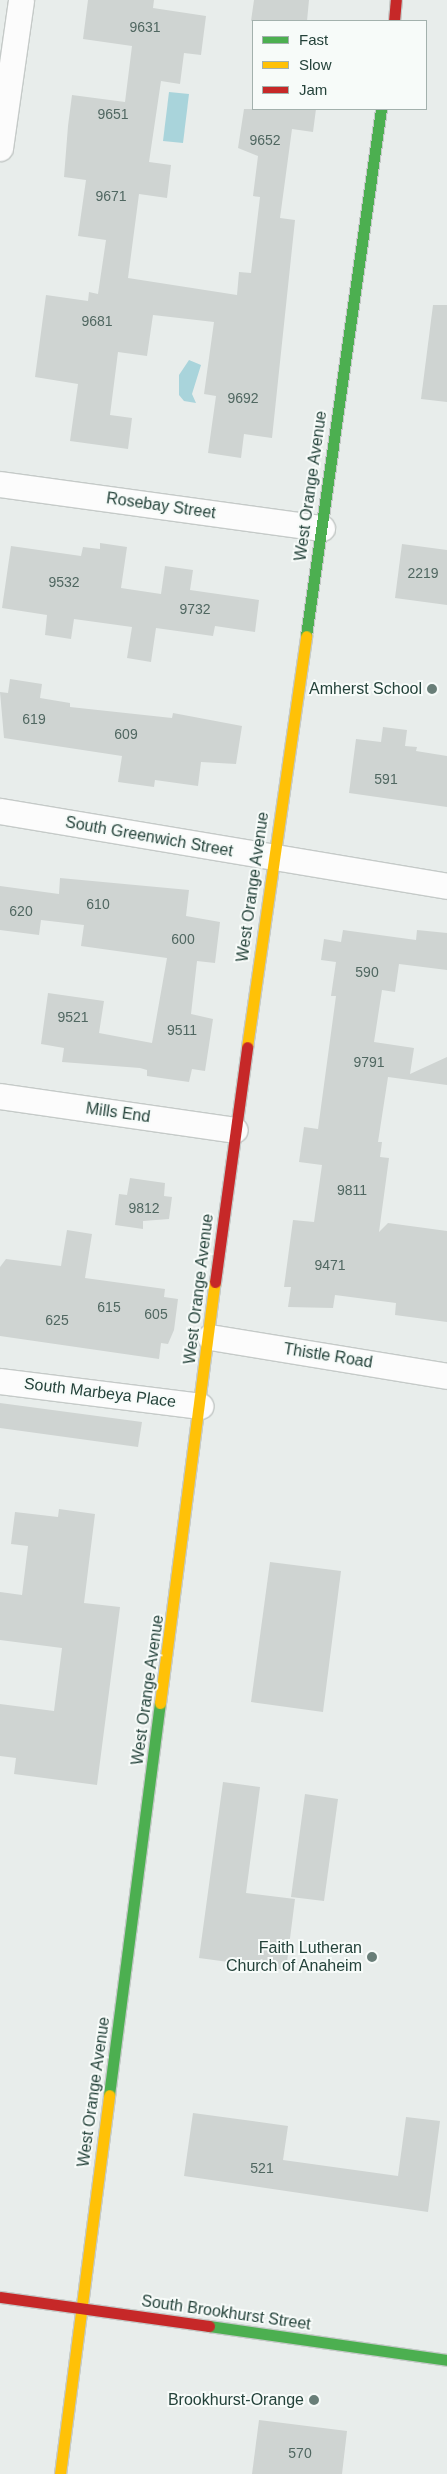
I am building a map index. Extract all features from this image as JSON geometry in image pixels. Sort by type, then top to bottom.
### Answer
[{"type":"street","points":[[0,148],[3,114],[21,0]]},
{"type":"street","points":[[394,20],[396,0]]},
{"type":"street","name":"West Orange Avenue","points":[[60,2474],[236,1130],[273,858],[381,110]]},
{"type":"street","name":"Rosebay Street","points":[[0,484],[322,528]]},
{"type":"street","name":"South Greenwich Street","points":[[0,811],[447,886]]},
{"type":"street","name":"Mills End","points":[[0,1096],[236,1130]]},
{"type":"street","name":"Thistle Road","points":[[210,1337],[447,1376]]},
{"type":"street","name":"South Marbeya Place","points":[[0,1381],[200,1406]]},
{"type":"street","name":"South Brookhurst Street","points":[[0,2297],[447,2360]]},
{"type":"water","points":[[169,92],[189,94],[183,143],[163,141]]},
{"type":"water","points":[[189,360],[201,365],[192,394],[196,403],[184,401],[179,395],[179,375]]},
{"type":"building","points":[[88,0],[154,0],[153,8],[206,16],[201,55],[184,53],[180,84],[161,81],[149,162],[171,165],[167,198],[139,194],[128,278],[237,295],[239,272],[251,273],[260,197],[253,196],[258,156],[238,148],[244,109],[316,110],[313,132],[292,129],[280,218],[295,220],[272,438],[244,434],[241,458],[208,453],[216,396],[204,394],[214,322],[153,315],[147,356],[118,352],[110,415],[132,418],[128,449],[70,441],[78,384],[35,377],[46,295],[88,301],[89,292],[98,294],[106,240],[78,236],[86,180],[64,177],[72,95],[125,102],[132,46],[83,39]]},
{"type":"building","points":[[254,0],[309,0],[307,20],[251,21]]},
{"type":"building","points":[[433,305],[447,305],[447,402],[421,399]]},
{"type":"building","points":[[100,543],[127,547],[121,588],[161,594],[165,566],[193,570],[190,590],[259,600],[255,632],[215,626],[213,636],[156,628],[151,662],[127,658],[132,627],[74,619],[71,639],[45,635],[47,615],[2,608],[11,546],[81,556],[83,547],[100,549]]},
{"type":"building","points":[[402,544],[447,550],[447,605],[395,598]]},
{"type":"building","points":[[10,679],[42,684],[40,698],[70,703],[70,707],[172,718],[173,713],[242,726],[236,764],[201,762],[198,786],[155,780],[154,787],[118,782],[122,756],[4,738],[0,692],[8,693]]},
{"type":"building","points":[[383,727],[407,730],[405,746],[417,747],[416,751],[447,756],[447,807],[349,793],[356,739],[381,742]]},
{"type":"building","points":[[60,878],[189,890],[186,916],[220,922],[215,963],[197,961],[191,1014],[213,1019],[205,1071],[192,1069],[189,1082],[147,1076],[147,1070],[140,1068],[62,1062],[64,1048],[41,1044],[48,993],[104,1001],[99,1033],[152,1043],[167,958],[81,946],[84,925],[41,920],[39,935],[0,930],[0,886],[59,894]]},
{"type":"building","points":[[343,930],[416,940],[417,930],[447,933],[447,970],[399,964],[395,992],[382,990],[374,1042],[414,1048],[410,1074],[447,1057],[447,1085],[388,1077],[378,1142],[382,1142],[380,1157],[389,1158],[379,1232],[388,1223],[447,1231],[447,1322],[395,1315],[396,1303],[335,1295],[333,1308],[288,1307],[291,1287],[284,1287],[293,1220],[314,1222],[322,1165],[299,1162],[304,1127],[318,1129],[336,996],[331,996],[336,962],[321,960],[324,939],[341,942]]},
{"type":"building","points":[[130,1178],[165,1183],[164,1196],[172,1197],[169,1219],[143,1221],[143,1229],[115,1225],[119,1194],[127,1195]]},
{"type":"building","points":[[67,1230],[92,1234],[85,1278],[165,1289],[164,1297],[178,1299],[174,1330],[168,1344],[161,1343],[159,1359],[0,1336],[0,1267],[6,1259],[61,1266]]},
{"type":"building","points":[[0,1403],[142,1422],[138,1447],[0,1428]]},
{"type":"building","points":[[59,1509],[95,1514],[84,1603],[120,1607],[97,1785],[14,1774],[16,1758],[0,1756],[0,1704],[54,1711],[62,1648],[0,1640],[0,1592],[22,1595],[28,1546],[11,1544],[15,1512],[58,1517]]},
{"type":"building","points":[[270,1562],[341,1571],[323,1712],[251,1702]]},
{"type":"building","points":[[223,1782],[260,1787],[246,1893],[295,1899],[286,1970],[199,1958]]},
{"type":"building","points":[[305,1794],[338,1799],[324,1901],[291,1897]]},
{"type":"building","points":[[193,2113],[288,2126],[283,2160],[398,2176],[406,2117],[440,2121],[428,2212],[184,2176]]},
{"type":"building","points":[[259,2420],[347,2431],[342,2474],[252,2474]]},
{"type":"traffic: fast","points":[[306,636],[381,110]]},
{"type":"traffic: fast","points":[[109,2095],[160,1703]]},
{"type":"traffic: fast","points":[[209,2326],[447,2360]]},
{"type":"traffic: slow","points":[[247,1047],[306,636]]},
{"type":"traffic: slow","points":[[160,1703],[215,1282]]},
{"type":"traffic: slow","points":[[60,2474],[109,2095]]},
{"type":"traffic: jam","points":[[394,20],[396,0]]},
{"type":"traffic: jam","points":[[215,1282],[247,1047]]},
{"type":"traffic: jam","points":[[0,2297],[209,2326]]},
{"type":"place","name":"Amherst School","points":[[432,689]]},
{"type":"place","name":"Faith Lutheran Church of Anaheim","points":[[372,1957]]},
{"type":"place","name":"Brookhurst-Orange","points":[[314,2400]]}]
